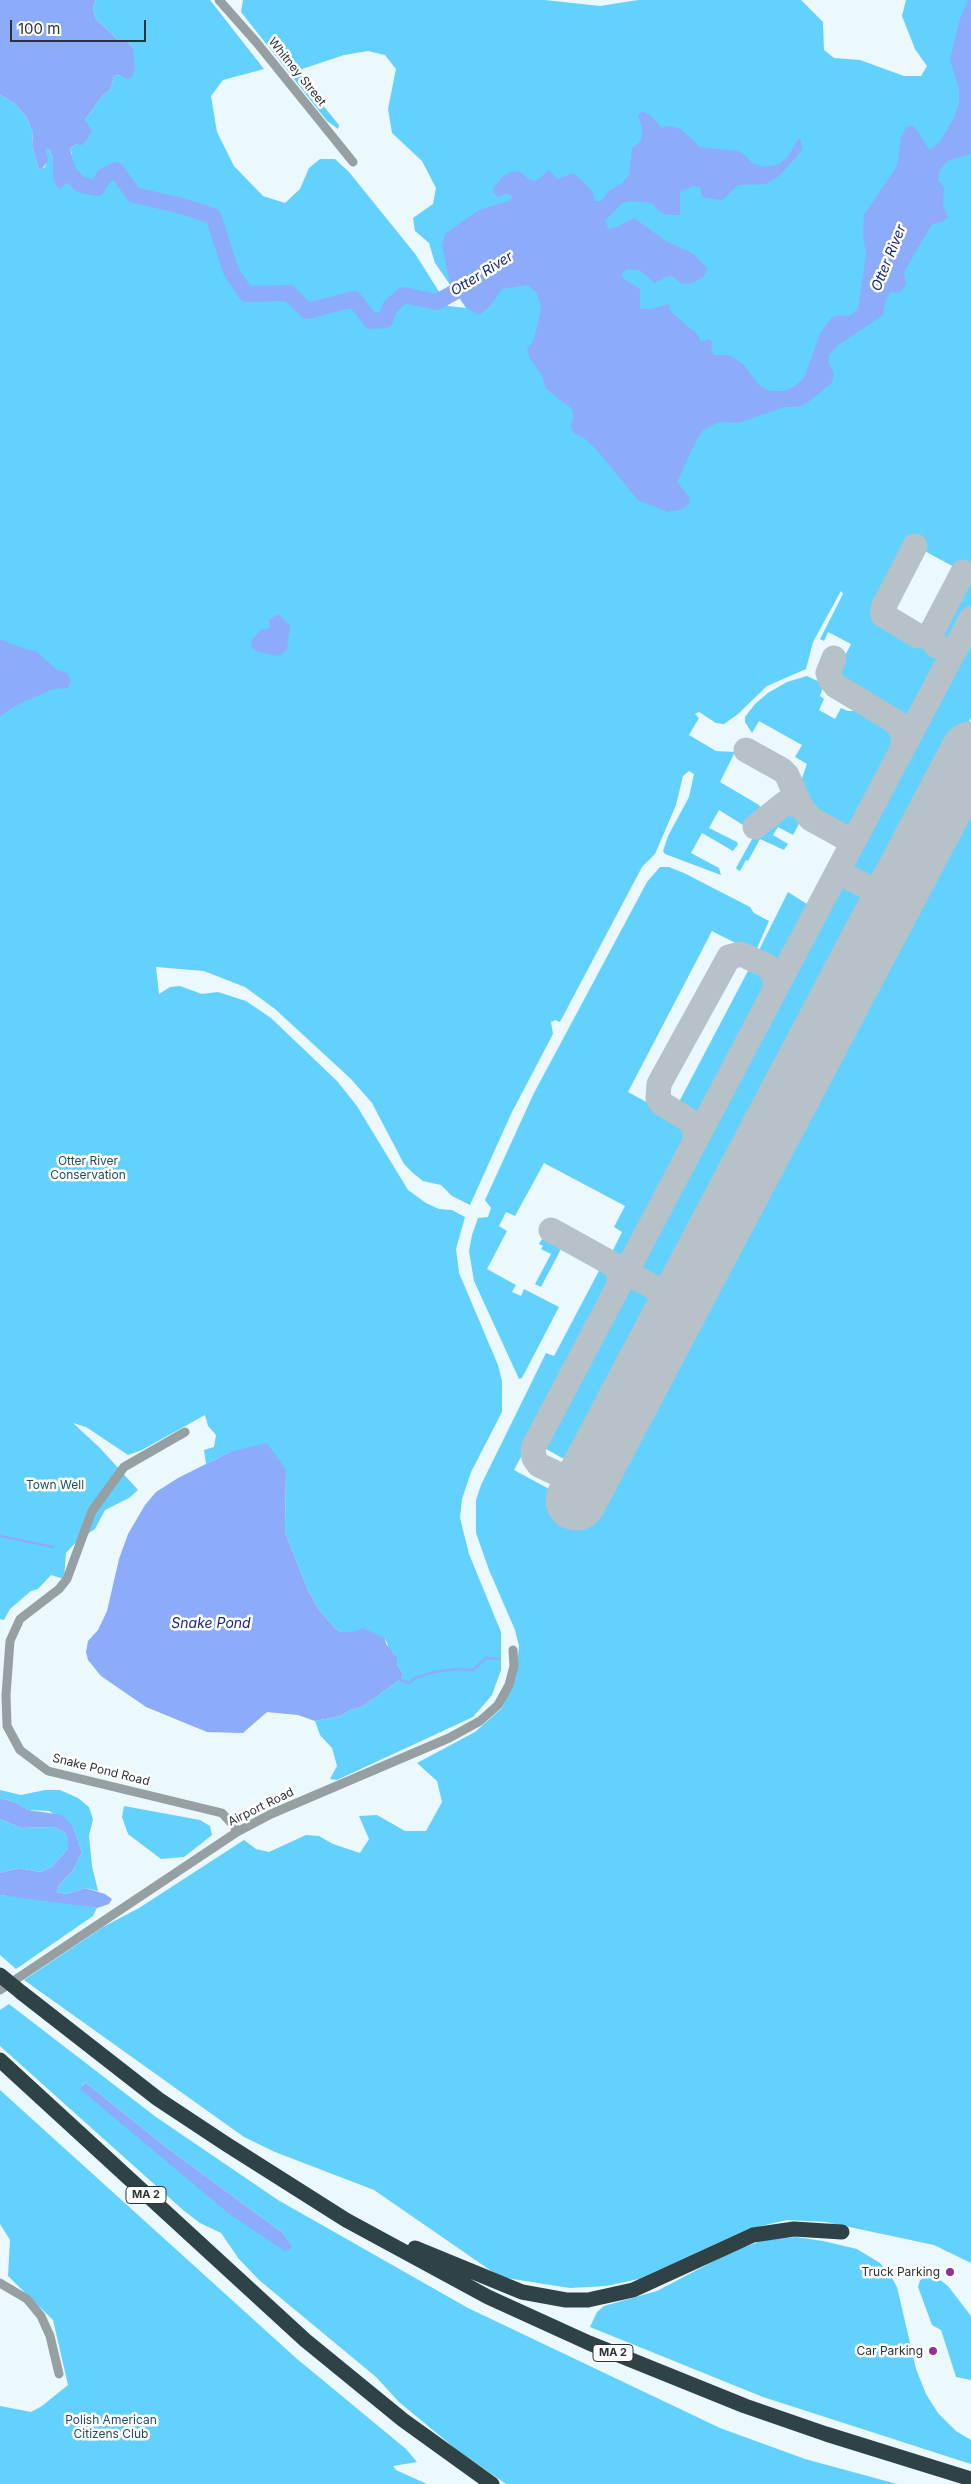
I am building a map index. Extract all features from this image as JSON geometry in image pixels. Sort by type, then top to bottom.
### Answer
[{"type":"highway","name":"MA 2","points":[[0,1975],[158,2099],[338,2215],[488,2298],[589,2343],[770,2415],[971,2478]]},
{"type":"highway","name":"MA 2","points":[[0,2060],[305,2340],[403,2420],[492,2484]]},
{"type":"highway","points":[[338,2215],[492,2282],[522,2292],[566,2300],[588,2300],[633,2290],[753,2235],[794,2229],[842,2232]]},
{"type":"street","name":"Whitney Street","points":[[219,0],[257,43],[353,162]]},
{"type":"street","name":"Snake Pond Road","points":[[185,1432],[124,1467],[92,1510],[67,1579],[59,1588],[20,1619],[10,1641],[6,1695],[7,1726],[20,1750],[28,1758],[48,1771],[222,1813],[237,1832]]},
{"type":"street","name":"Airport Road","points":[[0,1990],[237,1832],[271,1814],[449,1738],[480,1721],[498,1705],[506,1691],[512,1673],[513,1650]]},
{"type":"street","points":[[0,2284],[27,2300],[41,2316],[50,2336],[59,2374]]},
{"type":"green space","points":[[96,0],[210,0],[264,69],[223,80],[211,96],[217,132],[234,166],[263,196],[285,203],[300,189],[309,168],[320,159],[335,159],[349,172],[416,255],[448,306],[466,308],[435,263],[429,243],[415,231],[413,218],[433,204],[436,188],[422,161],[392,133],[388,109],[396,69],[385,55],[368,51],[344,55],[299,70],[307,86],[339,125],[338,129],[327,121],[241,12],[243,0],[545,0],[600,6],[638,0],[801,0],[823,22],[824,50],[834,58],[860,60],[904,76],[921,76],[927,66],[915,49],[902,16],[906,0],[971,0],[971,608],[963,624],[948,642],[938,636],[945,616],[967,574],[910,543],[879,604],[877,613],[885,624],[923,644],[940,658],[934,678],[915,712],[910,716],[896,716],[855,693],[841,681],[838,675],[839,668],[851,644],[828,632],[824,641],[820,639],[843,594],[841,591],[813,642],[806,669],[767,686],[738,714],[724,724],[716,723],[699,712],[695,714],[699,718],[689,735],[716,751],[735,752],[720,782],[759,805],[764,814],[748,828],[719,810],[709,828],[737,842],[738,844],[733,851],[702,833],[691,853],[719,868],[721,875],[665,854],[663,851],[668,836],[689,797],[694,774],[689,771],[683,776],[676,805],[655,854],[642,867],[560,1022],[555,1020],[551,1022],[553,1034],[512,1112],[470,1205],[452,1196],[441,1185],[423,1181],[404,1164],[372,1103],[351,1079],[275,1009],[245,987],[204,971],[156,967],[159,994],[170,987],[180,986],[202,994],[218,992],[246,1001],[271,1018],[337,1081],[357,1106],[408,1190],[426,1203],[439,1209],[452,1210],[465,1217],[456,1249],[459,1273],[498,1365],[502,1381],[502,1412],[471,1472],[462,1499],[460,1518],[469,1554],[501,1632],[501,1670],[492,1695],[473,1717],[337,1780],[330,1779],[337,1766],[332,1748],[320,1735],[315,1721],[341,1716],[350,1710],[362,1707],[401,1679],[403,1674],[385,1638],[341,1632],[320,1611],[308,1590],[285,1532],[286,1470],[230,1452],[206,1464],[204,1450],[214,1447],[216,1435],[208,1426],[205,1415],[142,1450],[128,1455],[86,1427],[73,1423],[100,1448],[138,1490],[129,1498],[105,1510],[95,1529],[79,1539],[66,1553],[64,1579],[51,1575],[38,1589],[31,1591],[10,1609],[4,1620],[0,1619],[0,95],[14,103],[25,115],[33,132],[32,146],[39,170],[45,167],[47,161],[46,150],[49,149],[53,158],[53,178],[72,154],[70,148],[77,144],[87,126],[85,120],[103,95],[110,90],[114,76],[121,75],[133,48],[128,42],[118,40],[95,18],[93,7]]},
{"type":"green space","points":[[971,630],[971,718],[891,869],[879,878],[866,877],[846,867]]},
{"type":"green space","points":[[807,676],[824,684],[820,696],[824,699],[819,710],[835,719],[841,708],[848,711],[869,711],[892,723],[899,733],[899,744],[860,817],[842,828],[806,809],[800,784],[807,764],[795,757],[802,745],[759,721],[752,733],[745,722],[745,717],[755,704],[768,693],[787,682]]},
{"type":"green space","points":[[971,785],[971,2263],[934,2245],[826,2222],[787,2220],[748,2229],[639,2279],[606,2286],[570,2288],[500,2277],[374,2190],[275,2152],[244,2137],[24,1980],[103,1927],[139,1908],[244,1840],[256,1849],[269,1852],[306,1835],[319,1836],[333,1844],[360,1853],[369,1839],[359,1816],[377,1815],[405,1831],[426,1831],[442,1802],[437,1781],[417,1763],[475,1732],[502,1708],[516,1677],[519,1646],[515,1630],[489,1570],[476,1533],[476,1500],[481,1485],[546,1353],[554,1356],[601,1267],[606,1269],[612,1280],[608,1293],[514,1470],[588,1510]]},
{"type":"green space","points":[[787,814],[802,818],[793,835],[778,827],[773,835],[788,844],[784,850],[760,839],[748,861],[746,860],[740,871],[738,870],[736,868],[756,832]]},
{"type":"green space","points":[[660,867],[669,867],[684,873],[750,907],[754,913],[769,921],[755,953],[712,931],[628,1092],[681,1121],[689,1131],[686,1145],[629,1252],[618,1258],[610,1256],[622,1232],[614,1227],[625,1206],[544,1163],[515,1216],[506,1212],[499,1226],[507,1231],[487,1269],[516,1285],[512,1292],[521,1296],[524,1289],[559,1307],[522,1378],[519,1379],[474,1281],[469,1251],[472,1235],[478,1218],[488,1217],[491,1208],[485,1200],[534,1093],[647,882]]},
{"type":"green space","points":[[839,881],[862,895],[866,904],[865,918],[678,1272],[670,1281],[662,1282],[634,1269]]},
{"type":"green space","points":[[788,892],[807,904],[810,911],[785,957],[774,962],[757,954]]},
{"type":"green space","points":[[754,966],[768,974],[769,986],[767,993],[707,1108],[696,1114],[687,1112],[680,1107],[680,1100],[749,969]]},
{"type":"green space","points":[[542,1239],[561,1249],[541,1287],[535,1284],[551,1254],[541,1249],[543,1246],[539,1244]]},
{"type":"green space","points":[[628,1280],[653,1293],[657,1298],[659,1309],[584,1451],[572,1458],[562,1458],[546,1449],[542,1444],[543,1438]]},
{"type":"green space","points":[[0,1790],[21,1795],[45,1790],[60,1790],[78,1798],[89,1807],[93,1819],[89,1836],[92,1866],[98,1891],[85,1888],[67,1894],[57,1892],[59,1885],[73,1871],[82,1852],[73,1827],[49,1811],[28,1810],[17,1803],[0,1798]]},
{"type":"green space","points":[[124,1806],[200,1820],[210,1826],[212,1835],[184,1857],[161,1859],[128,1834],[122,1817]]},
{"type":"green space","points":[[0,1819],[21,1828],[54,1827],[64,1832],[68,1839],[68,1848],[52,1867],[40,1872],[19,1868],[0,1873]]},
{"type":"green space","points":[[0,1895],[97,1908],[93,1916],[16,1969],[0,1955]]},
{"type":"green space","points":[[9,2004],[156,2117],[278,2200],[468,2308],[720,2428],[805,2459],[897,2484],[506,2484],[457,2450],[399,2402],[376,2377],[259,2280],[239,2259],[221,2233],[200,2223],[183,2210],[0,2046],[0,2010]],"holes":[[[85,2082],[166,2147],[283,2233],[292,2248],[82,2085]]]},
{"type":"green space","name":"Polish American Citizens Club","points":[[0,2090],[296,2358],[406,2449],[417,2462],[393,2466],[396,2470],[427,2484],[0,2484],[0,2406],[31,2412],[42,2406],[68,2385],[53,2320],[8,2276],[10,2240],[0,2224]]},
{"type":"green space","points":[[796,2237],[857,2249],[880,2263],[891,2276],[897,2287],[916,2369],[926,2394],[938,2413],[956,2431],[971,2440],[971,2464],[763,2397],[590,2327],[597,2312],[604,2306],[657,2291],[733,2251],[764,2240]]},
{"type":"green space","points":[[932,2274],[948,2286],[971,2316],[971,2380],[956,2377],[941,2330],[932,2325],[918,2287],[920,2280]]},
{"type":"water","points":[[0,0],[96,0],[93,7],[95,18],[118,40],[128,42],[133,48],[135,70],[131,78],[127,79],[121,75],[114,76],[110,90],[103,95],[85,120],[92,131],[83,145],[77,144],[70,148],[74,165],[69,180],[60,189],[53,178],[53,158],[49,149],[46,150],[48,161],[39,170],[32,146],[33,132],[25,115],[14,103],[0,95]]},
{"type":"water","points":[[968,0],[971,0],[971,154],[947,161],[939,172],[938,180],[944,187],[943,206],[948,217],[942,222],[932,224],[904,272],[906,285],[899,293],[890,292],[885,302],[883,315],[838,345],[829,355],[829,364],[834,373],[832,383],[808,402],[798,407],[785,407],[738,423],[719,422],[703,430],[677,482],[689,497],[690,503],[680,510],[668,512],[638,500],[595,448],[584,438],[574,433],[570,426],[574,417],[572,409],[546,389],[542,376],[530,358],[527,350],[534,339],[541,308],[537,293],[528,285],[502,289],[491,305],[480,315],[467,308],[450,284],[442,246],[445,234],[479,210],[511,200],[512,196],[506,193],[498,197],[493,193],[494,187],[503,176],[511,172],[519,171],[530,180],[536,181],[549,170],[557,179],[574,173],[592,191],[595,201],[601,201],[610,190],[621,184],[629,175],[632,148],[641,141],[642,126],[638,116],[642,111],[650,115],[662,128],[669,126],[681,129],[700,147],[738,151],[752,163],[763,167],[779,164],[788,156],[800,137],[802,149],[797,156],[779,176],[766,184],[738,185],[722,200],[702,197],[700,187],[693,186],[680,192],[680,215],[667,215],[659,211],[652,203],[632,201],[622,203],[605,221],[609,229],[634,218],[666,241],[692,253],[708,269],[703,277],[693,283],[682,284],[672,276],[655,283],[639,270],[627,269],[621,274],[624,279],[640,289],[640,309],[651,309],[669,304],[670,311],[698,335],[701,342],[709,339],[713,343],[711,350],[714,355],[730,355],[744,365],[759,385],[770,391],[784,391],[792,388],[804,378],[821,332],[831,318],[839,315],[850,316],[858,308],[866,255],[863,234],[864,215],[897,166],[901,137],[906,127],[914,126],[930,150],[941,140],[953,119],[959,104],[959,89],[950,59],[960,19]]},
{"type":"water","points":[[278,614],[290,626],[287,650],[278,656],[259,652],[252,648],[251,641],[261,630],[270,628],[269,620]]},
{"type":"water","points":[[0,639],[22,648],[36,651],[57,670],[67,673],[71,681],[68,688],[53,689],[17,705],[0,716]]},
{"type":"water","name":"Snake Pond","points":[[267,1443],[286,1470],[285,1532],[308,1590],[320,1611],[341,1632],[353,1632],[363,1628],[385,1638],[386,1644],[397,1657],[397,1664],[403,1674],[401,1679],[362,1707],[350,1710],[341,1716],[315,1721],[298,1715],[267,1712],[243,1733],[207,1732],[146,1707],[101,1676],[88,1660],[86,1652],[88,1641],[98,1630],[107,1611],[119,1559],[128,1534],[145,1505],[156,1492],[178,1478],[230,1452]]},
{"type":"water","points":[[0,1798],[17,1803],[28,1810],[62,1815],[73,1827],[82,1852],[73,1871],[59,1885],[57,1892],[67,1894],[85,1888],[105,1894],[112,1899],[109,1904],[97,1908],[0,1895],[0,1873],[19,1868],[40,1872],[52,1867],[68,1848],[68,1839],[64,1832],[54,1827],[21,1828],[0,1819]]},
{"type":"water","points":[[85,2082],[166,2147],[283,2233],[292,2247],[290,2250],[285,2251],[228,2213],[80,2089]]},
{"type":"waterway","name":"Otter River","points":[[61,154],[70,174],[81,185],[97,188],[104,176],[116,170],[134,195],[178,205],[213,216],[231,271],[246,294],[289,293],[307,311],[354,299],[371,321],[385,320],[390,307],[403,295],[437,302],[474,281]]},
{"type":"waterway","points":[[0,1536],[53,1547]]},
{"type":"waterway","points":[[400,1680],[409,1683],[415,1678],[434,1672],[457,1669],[473,1670],[486,1658],[499,1659]]},
{"type":"taxiway","points":[[915,546],[883,608],[883,615],[918,636],[926,636],[931,633]]},
{"type":"taxiway","points":[[937,646],[931,639],[931,633],[963,572]]},
{"type":"taxiway","points":[[595,1464],[580,1473],[564,1477],[539,1465],[534,1458],[533,1448],[971,619]]},
{"type":"taxiway","points":[[834,658],[828,673],[830,679],[836,686],[896,722],[903,734],[903,748]]},
{"type":"taxiway","points":[[746,750],[782,770],[787,775],[800,805],[811,819],[853,842]]},
{"type":"taxiway","points":[[755,827],[785,803],[800,805]]},
{"type":"taxiway","points":[[835,877],[844,875],[875,891],[882,900],[884,916]]},
{"type":"taxiway","points":[[875,891],[890,892],[901,884]]},
{"type":"taxiway","points":[[695,1142],[695,1130],[690,1121],[661,1103],[658,1098],[659,1084],[729,957],[741,954],[767,966],[774,975],[776,988]]},
{"type":"taxiway","points":[[551,1230],[614,1265],[619,1274],[619,1284]]},
{"type":"taxiway","points":[[626,1272],[668,1295],[672,1305],[670,1321]]},
{"type":"taxiway","points":[[663,1291],[678,1292],[692,1280]]},
{"type":"runway","points":[[576,1500],[971,752]]},
{"type":"place","name":"Truck Parking","points":[[950,2272]]},
{"type":"place","name":"Car Parking","points":[[933,2351]]},
{"type":"park label","name":"Otter River Conservation","points":[[88,1168]]},
{"type":"park label","name":"Town Well","points":[[55,1485]]}]
